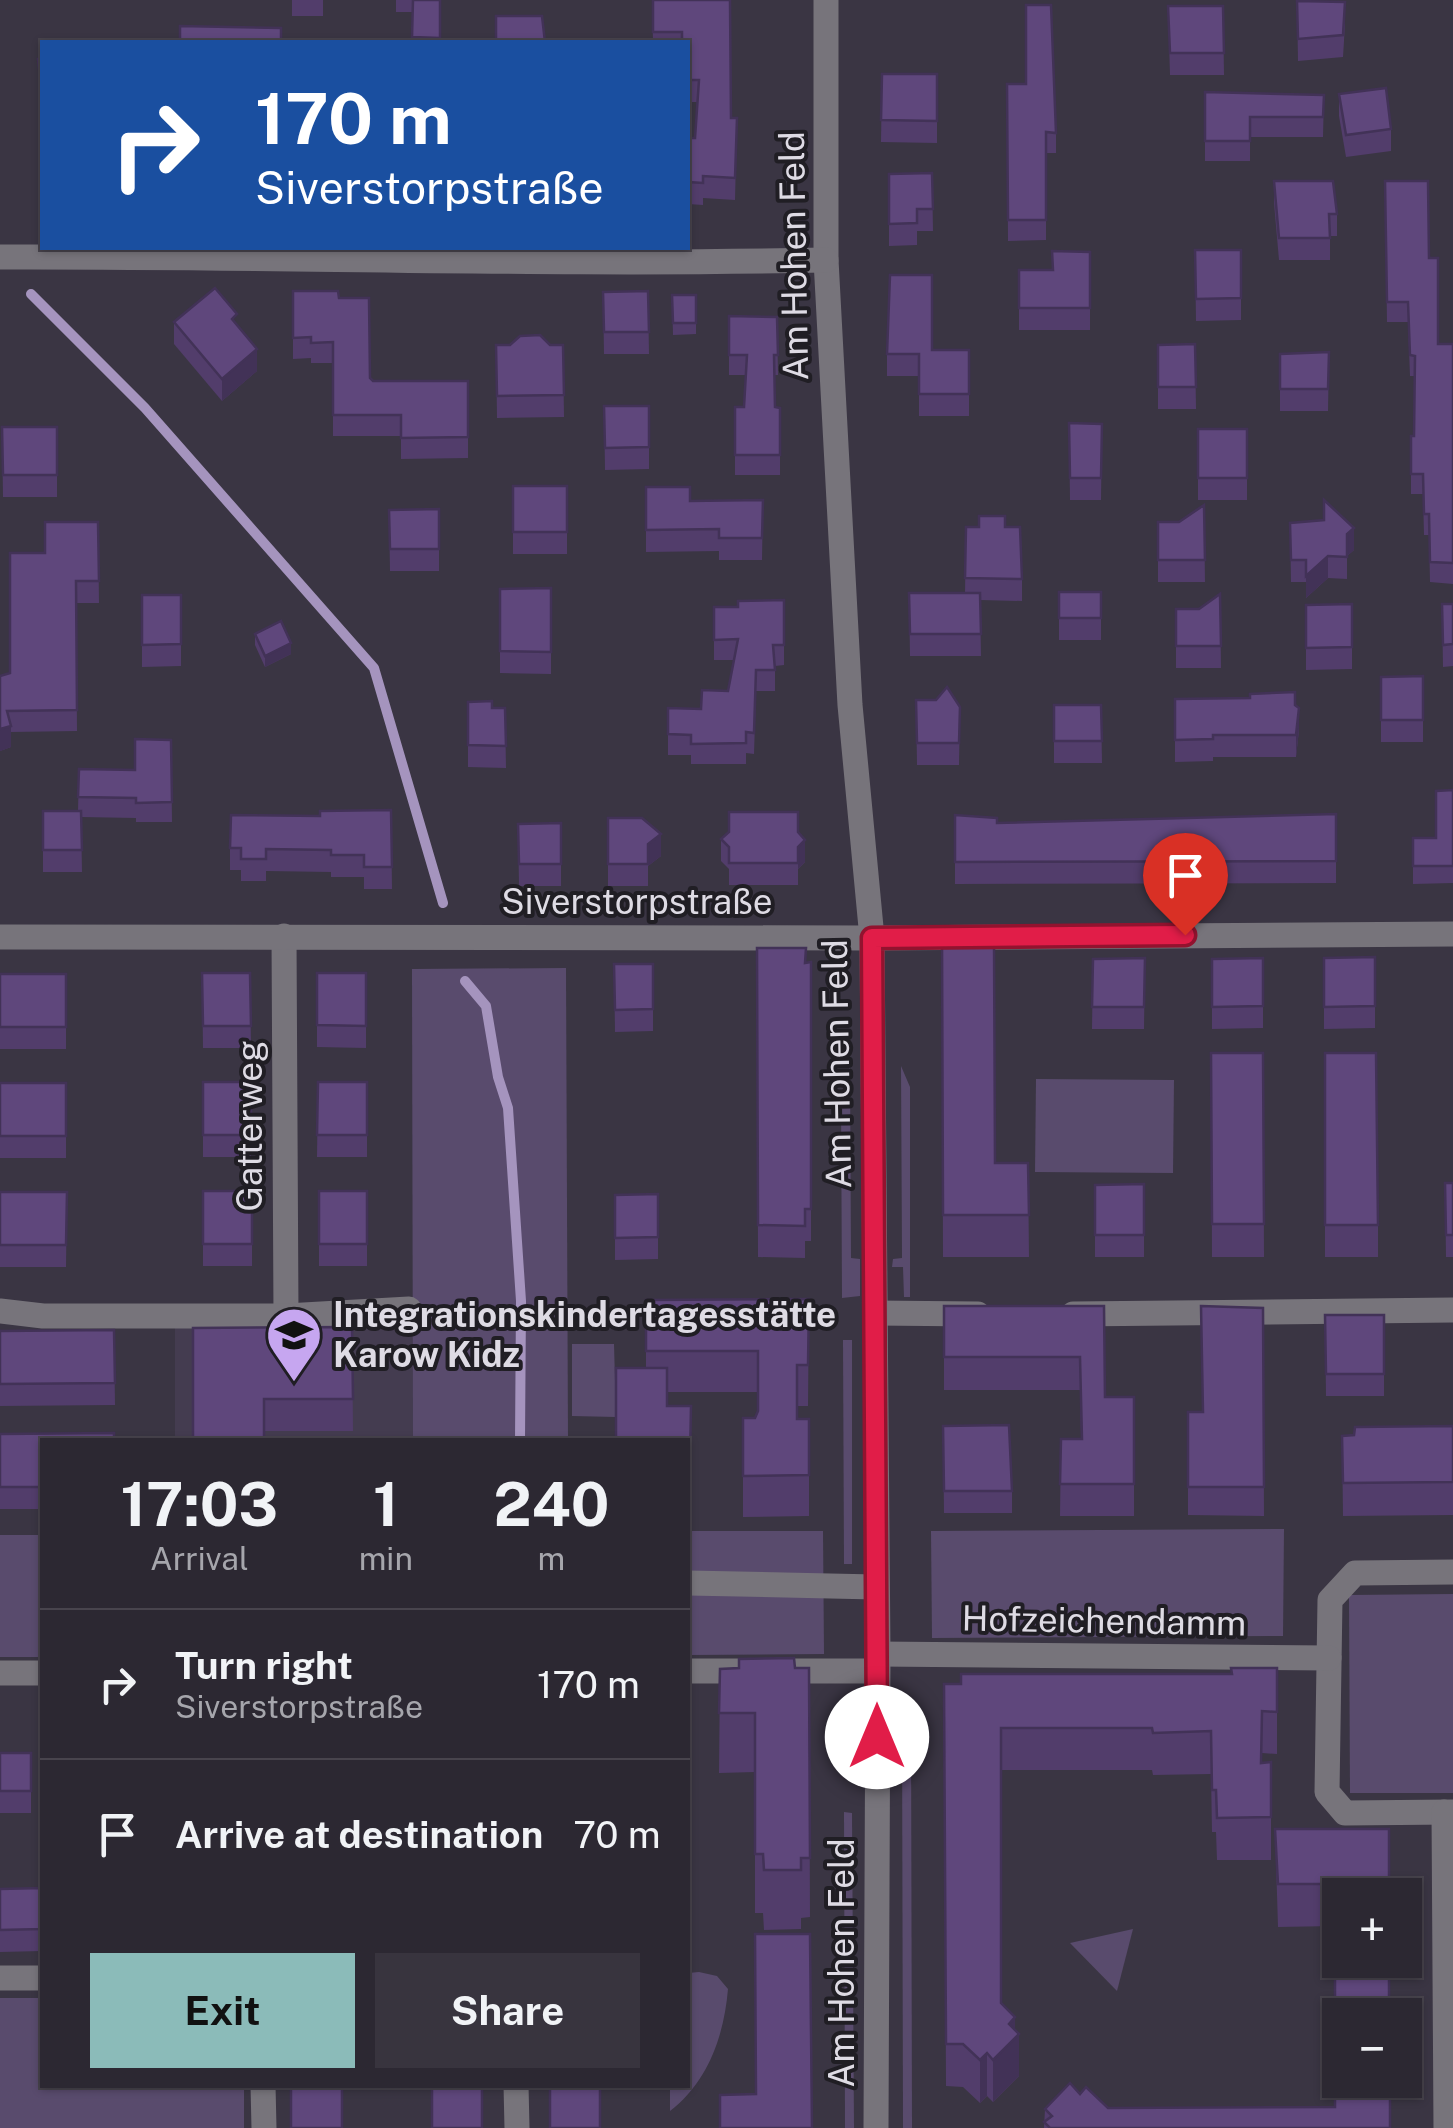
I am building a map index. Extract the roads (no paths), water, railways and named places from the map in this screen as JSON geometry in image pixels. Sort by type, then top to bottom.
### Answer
[{"type":"street","name":"Am Hohen Feld","points":[[826,0],[826,260],[850,705],[872,938],[878,1662],[876,2128]]},
{"type":"street","points":[[0,257],[237,256],[559,264],[826,260]]},
{"type":"street","name":"Siverstorpstraße","points":[[0,938],[1453,934]]},
{"type":"street","name":"Gatterweg","points":[[284,936],[286,1316]]},
{"type":"street","points":[[0,1311],[44,1316],[286,1316],[409,1309]]},
{"type":"street","points":[[1055,1314],[1453,1310]]},
{"type":"street","points":[[874,1313],[996,1314]]},
{"type":"street","points":[[1446,2128],[1449,1812],[1345,1813],[1327,1792],[1330,1600],[1355,1572],[1453,1572]]},
{"type":"street","points":[[690,1583],[876,1587]]},
{"type":"street","name":"Hofzeichendamm","points":[[690,1671],[878,1662],[1329,1658]]},
{"type":"street","points":[[0,1673],[40,1673]]},
{"type":"street","points":[[0,1978],[40,1978]]},
{"type":"street","points":[[263,2088],[264,2128]]},
{"type":"street","points":[[516,2088],[517,2128]]},
{"type":"waterway","points":[[31,294],[145,408],[374,668],[443,903]]},
{"type":"waterway","points":[[465,981],[486,1006],[498,1077],[508,1108],[521,1301],[520,1438]]},
{"type":"place","name":"Integrationskindertagesstätte Karow Kidz","points":[[294,1384]]}]
